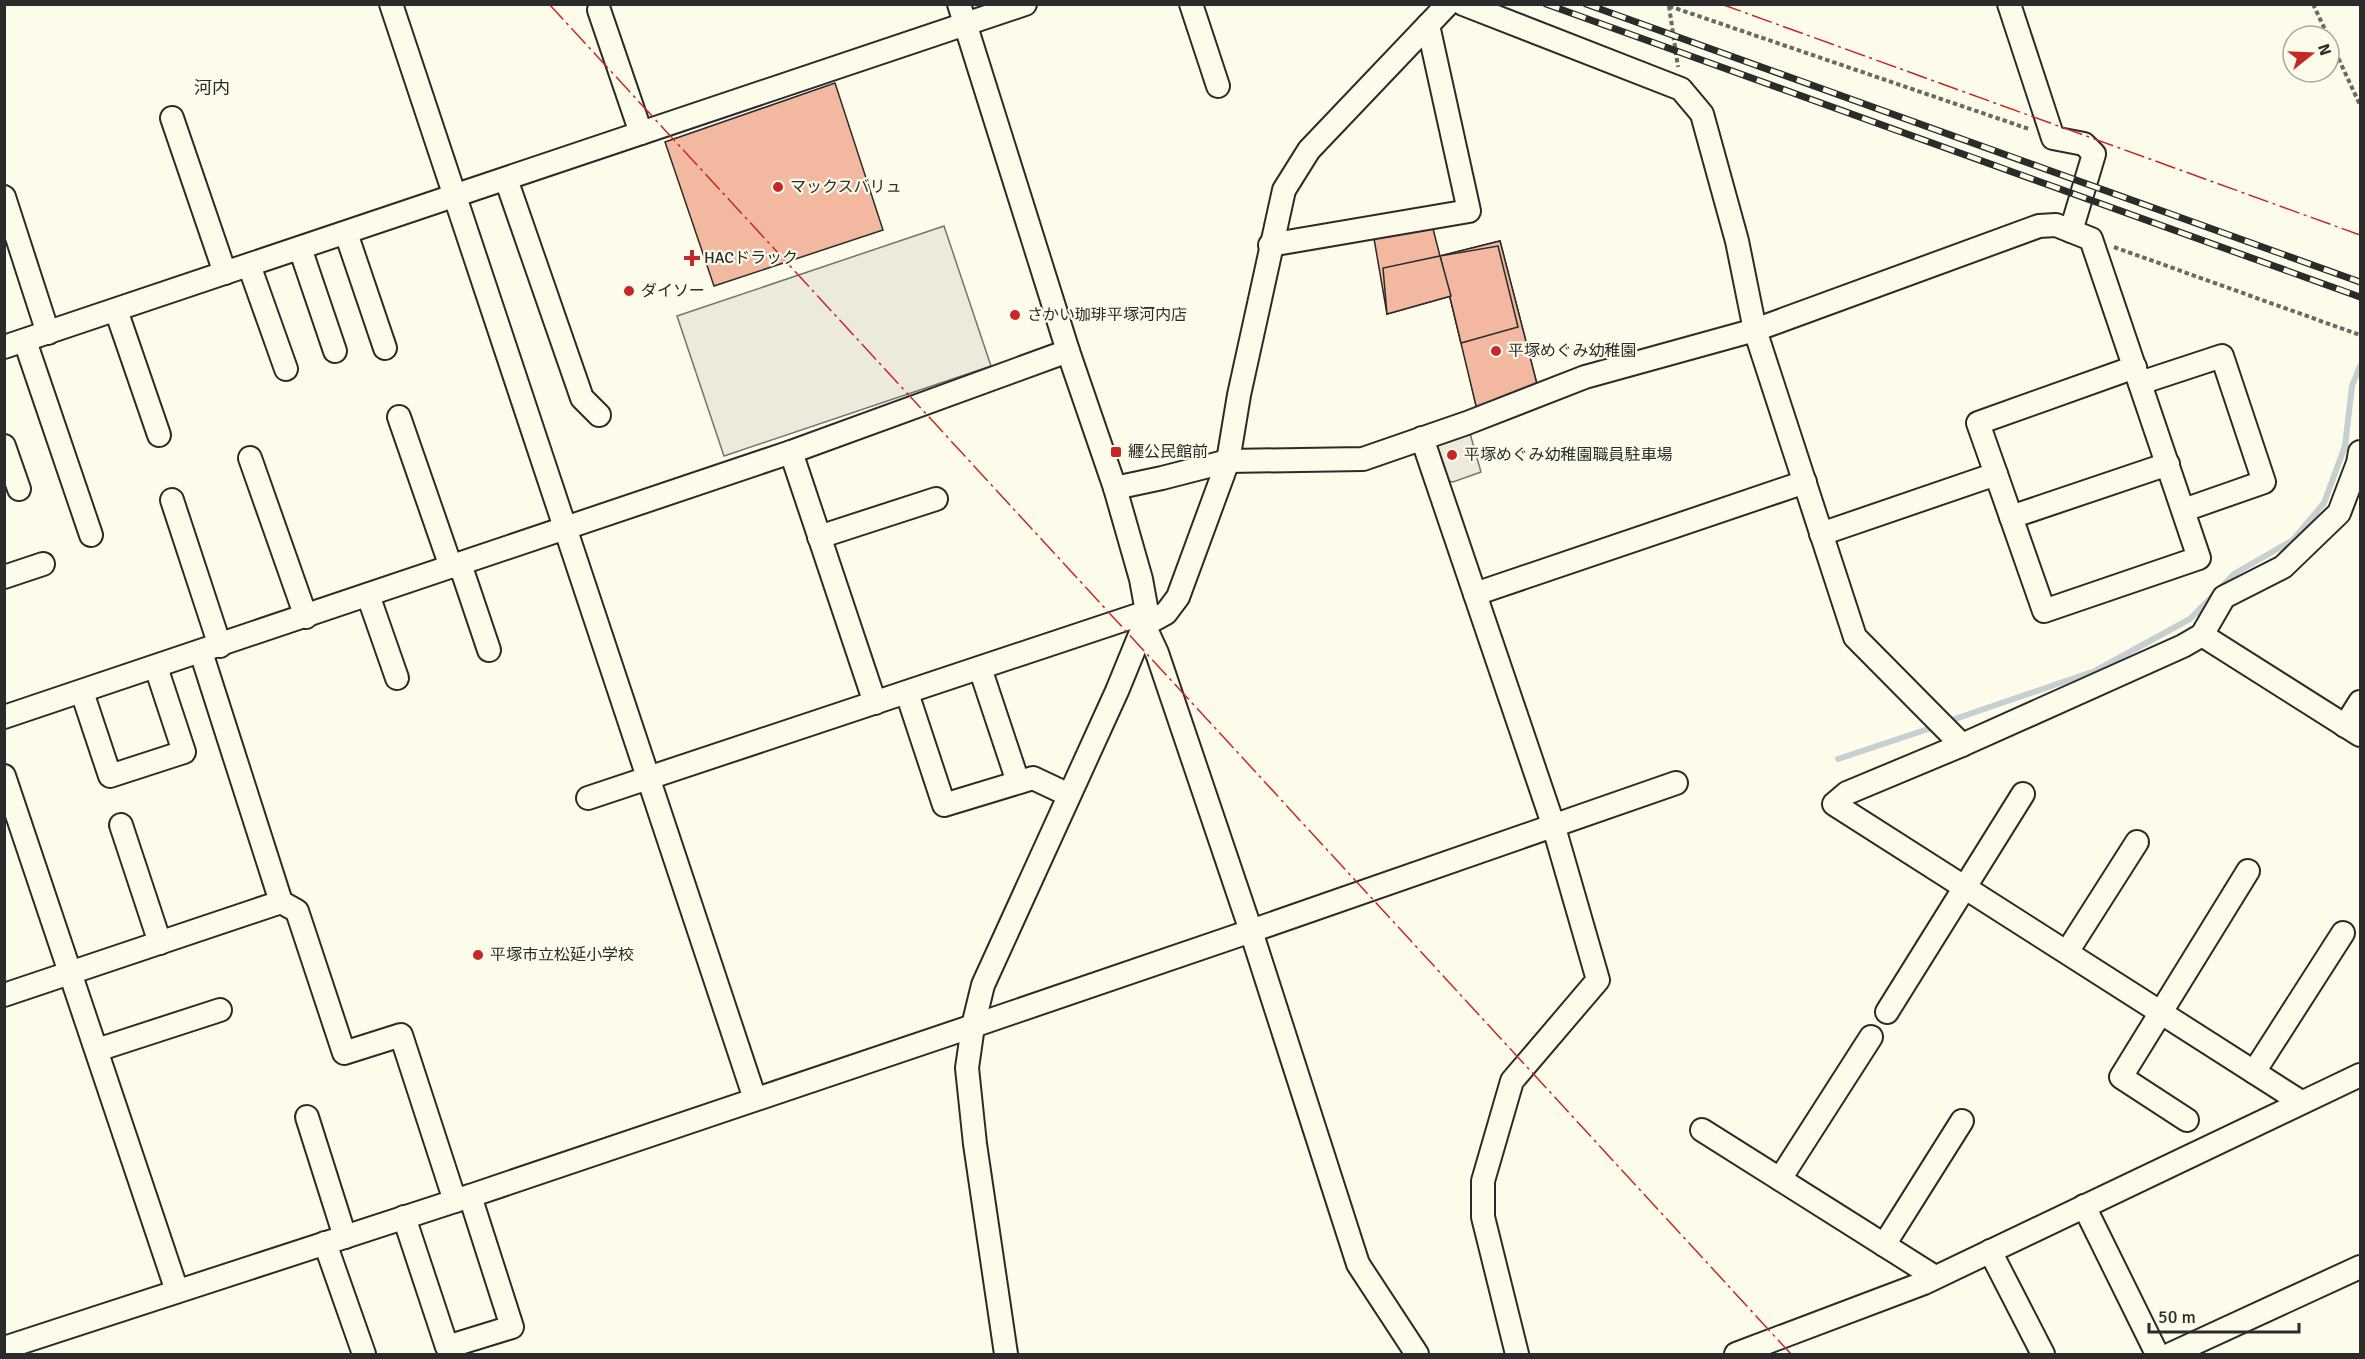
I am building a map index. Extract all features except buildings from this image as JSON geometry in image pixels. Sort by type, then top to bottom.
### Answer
[{"type":"street","points":[[391,4],[755,1100]]},
{"type":"street","points":[[91,535],[15,344],[641,134],[962,15],[1025,4]]},
{"type":"street","points":[[1191,4],[1218,86]]},
{"type":"street","points":[[588,798],[980,668],[1166,613],[1178,597],[1228,461],[1239,395],[1270,245],[1284,190],[1309,150],[1448,4]]},
{"type":"street","points":[[1463,4],[1681,89],[1702,114],[1737,241],[1755,330],[1855,637],[1962,745]]},
{"type":"street","points":[[2009,4],[2053,138],[2084,144],[2094,154],[2081,235],[2138,375],[2199,558],[2044,611],[1978,423],[2138,375],[2222,356],[2264,482],[2184,510]]},
{"type":"street","points":[[599,10],[641,134]]},
{"type":"street","points":[[962,15],[1068,351],[1116,488],[1141,579],[1145,619],[1251,931],[1358,1264],[1417,1354]]},
{"type":"street","points":[[1270,245],[1468,211],[1428,25]]},
{"type":"street","points":[[171,118],[225,273]]},
{"type":"street","points":[[506,179],[582,398],[599,415]]},
{"type":"street","points":[[4,197],[48,333]]},
{"type":"street","points":[[1116,488],[1228,461],[1363,459],[1467,423],[1585,377],[1755,330],[2039,226],[2056,225],[2081,235]]},
{"type":"street","points":[[346,233],[385,348]]},
{"type":"street","points":[[300,248],[335,351]]},
{"type":"street","points":[[249,265],[286,369]]},
{"type":"street","points":[[116,310],[159,435]]},
{"type":"street","points":[[4,717],[791,452],[1068,351]]},
{"type":"street","points":[[399,417],[489,650]]},
{"type":"street","points":[[1422,438],[1553,825],[1598,980],[1512,1081],[1483,1180],[1483,1218],[1516,1354]]},
{"type":"street","points":[[4,446],[19,489]]},
{"type":"street","points":[[791,452],[875,703]]},
{"type":"street","points":[[2301,1102],[1834,804],[1846,793],[1962,745],[2183,646],[2202,635],[2224,597],[2283,567],[2338,513],[2361,452]]},
{"type":"street","points":[[250,458],[306,617]]},
{"type":"street","points":[[2011,517],[2168,464]]},
{"type":"street","points":[[1821,534],[1996,474]]},
{"type":"street","points":[[1475,594],[1805,482]]},
{"type":"street","points":[[819,537],[936,499]]},
{"type":"street","points":[[172,500],[210,649],[281,902],[297,911],[344,1053],[401,1035],[512,1327],[447,1347],[404,1217]]},
{"type":"street","points":[[4,577],[43,564]]},
{"type":"street","points":[[368,596],[397,678]]},
{"type":"street","points":[[1006,1354],[975,1143],[967,1068],[973,1026],[982,985],[1117,692],[1145,619]]},
{"type":"street","points":[[2202,635],[2353,731],[2361,702]]},
{"type":"street","points":[[82,692],[110,776],[184,752],[156,667]]},
{"type":"street","points":[[980,668],[1018,782]]},
{"type":"street","points":[[907,693],[944,805],[1033,777],[1069,795]]},
{"type":"street","points":[[4,776],[177,1291]]},
{"type":"street","points":[[4,1348],[755,1100],[1676,783]]},
{"type":"street","points":[[1887,1012],[2023,794]]},
{"type":"street","points":[[121,825],[160,943]]},
{"type":"street","points":[[2067,952],[2137,842]]},
{"type":"street","points":[[2187,1120],[2121,1077],[2248,871]]},
{"type":"street","points":[[4,995],[281,902]]},
{"type":"street","points":[[2254,1072],[2343,933]]},
{"type":"street","points":[[97,1050],[220,1010]]},
{"type":"street","points":[[1780,1179],[1871,1037]]},
{"type":"street","points":[[1736,1354],[1766,1349],[1935,1277],[2361,1075]]},
{"type":"street","points":[[307,1117],[364,1354]]},
{"type":"street","points":[[1884,1245],[1962,1121]]},
{"type":"street","points":[[1702,1130],[1935,1277]]},
{"type":"street","points":[[2084,1206],[2157,1354]]},
{"type":"street","points":[[1990,1251],[2043,1354]]},
{"type":"street","points":[[2171,1354],[2361,1267]]},
{"type":"path","points":[[2313,4],[2323,24]]},
{"type":"path","points":[[1681,89],[1668,5],[2053,138]]},
{"type":"path","points":[[2341,62],[2361,105]]},
{"type":"path","points":[[2081,235],[2361,335]]},
{"type":"shaded area","points":[[944,226],[991,366],[724,456],[677,316]]},
{"type":"shaded area","name":"平塚めぐみ幼稚園職員駐車場","points":[[1467,423],[1481,472],[1453,482],[1436,478],[1422,438]]},
{"type":"waterway","points":[[1946,722],[2095,671],[2190,619],[2234,574],[2293,540],[2324,503],[2345,446],[2352,386],[2360,366]]},
{"type":"waterway","points":[[1838,759],[1937,726]]},
{"type":"railway","points":[[1546,4],[2360,297]]},
{"type":"railway","points":[[1586,4],[2360,282]]},
{"type":"power","points":[[549,4],[1791,1354]]},
{"type":"power","points":[[1721,4],[2360,235]]},
{"type":"place","name":"マックスバリュ","points":[[778,187]]},
{"type":"place","name":"HACドラック","points":[[692,258]]},
{"type":"place","name":"ダイソー","points":[[629,291]]},
{"type":"place","name":"さかい珈琲平塚河内店","points":[[1015,315]]},
{"type":"place","name":"平塚めぐみ幼稚園","points":[[1496,351]]},
{"type":"place","name":"纒公民館前","points":[[1116,452]]},
{"type":"place","name":"平塚めぐみ幼稚園職員駐車場","points":[[1452,455]]},
{"type":"place","name":"平塚市立松延小学校","points":[[478,955]]},
{"type":"district","name":"河内","points":[[212,88]]}]
